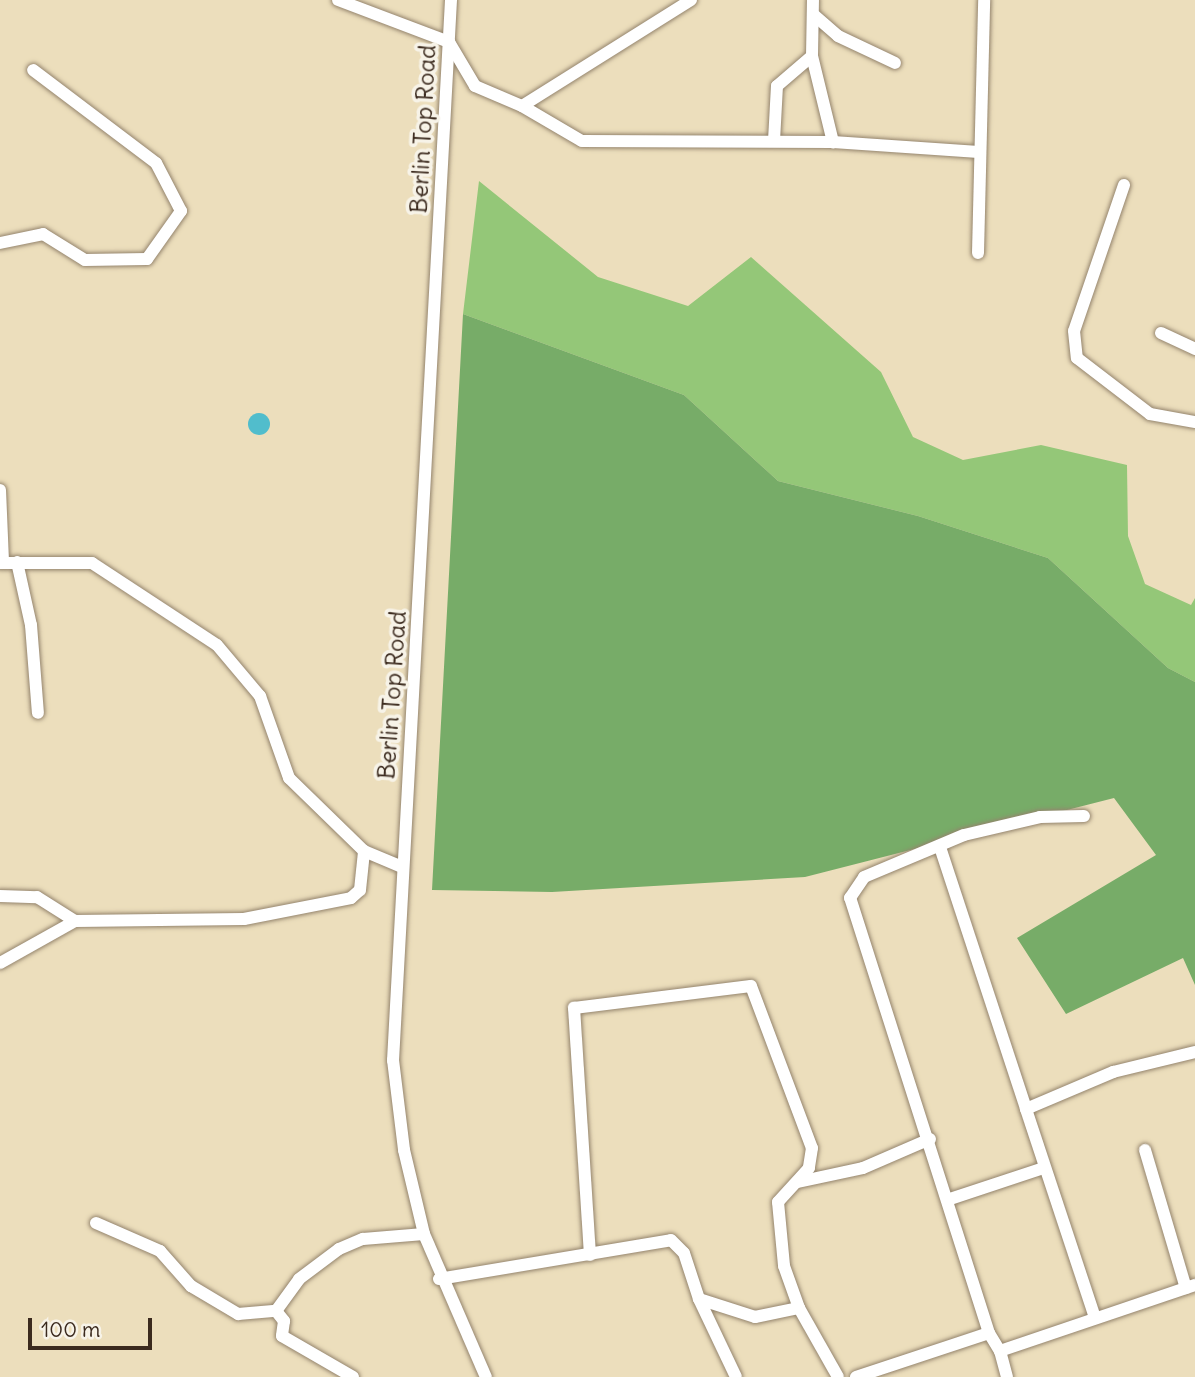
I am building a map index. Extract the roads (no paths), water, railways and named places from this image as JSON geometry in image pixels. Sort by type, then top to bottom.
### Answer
[{"type":"street","points":[[338,0],[449,42],[475,86],[522,106],[582,141],[833,142],[979,152]]},
{"type":"street","name":"Berlin Top Road","points":[[451,0],[393,1060],[404,1150],[424,1234],[439,1279],[486,1377]]},
{"type":"street","points":[[522,106],[691,0]]},
{"type":"street","points":[[813,0],[812,56],[833,142]]},
{"type":"street","points":[[978,253],[984,0]]},
{"type":"street","points":[[814,15],[838,36],[895,63]]},
{"type":"street","points":[[774,141],[777,86],[812,56]]},
{"type":"street","points":[[0,243],[43,234],[85,260],[147,260],[181,211],[156,163],[33,70]]},
{"type":"street","points":[[1124,185],[1074,331],[1077,358],[1150,414],[1195,422]]},
{"type":"street","points":[[1161,333],[1195,349]]},
{"type":"street","points":[[0,490],[1,562],[92,563],[217,645],[260,696],[289,778],[364,851],[402,867]]},
{"type":"street","points":[[17,562],[32,625],[38,713]]},
{"type":"street","points":[[1007,1377],[1000,1351],[989,1333],[930,1139],[849,908],[864,877],[964,835],[1040,817],[1084,816]]},
{"type":"street","points":[[940,847],[1095,1318]]},
{"type":"street","points":[[0,963],[75,921],[244,919],[345,900],[360,890],[364,851]]},
{"type":"street","points":[[0,896],[37,897],[75,921]]},
{"type":"street","points":[[590,1255],[571,1018],[576,1006],[751,986],[812,1148],[812,1162],[780,1198],[777,1216],[799,1308],[833,1375]]},
{"type":"street","points":[[1026,1108],[1113,1072],[1195,1052]]},
{"type":"street","points":[[797,1182],[863,1168],[930,1139]]},
{"type":"street","points":[[1000,1351],[1191,1287],[1145,1150]]},
{"type":"street","points":[[950,1199],[1044,1168]]},
{"type":"street","points":[[96,1223],[160,1251],[191,1286],[238,1314],[276,1311],[299,1279],[339,1250],[363,1239],[424,1234]]},
{"type":"street","points":[[439,1279],[671,1240],[684,1253],[699,1299],[736,1377]]},
{"type":"street","points":[[699,1299],[755,1317],[799,1308]]},
{"type":"street","points":[[276,1311],[284,1321],[282,1336],[353,1377]]},
{"type":"street","points":[[856,1377],[989,1333]]},
{"type":"water","points":[[259,413],[267,416],[270,424],[267,432],[259,435],[251,432],[248,424],[251,416]]}]
